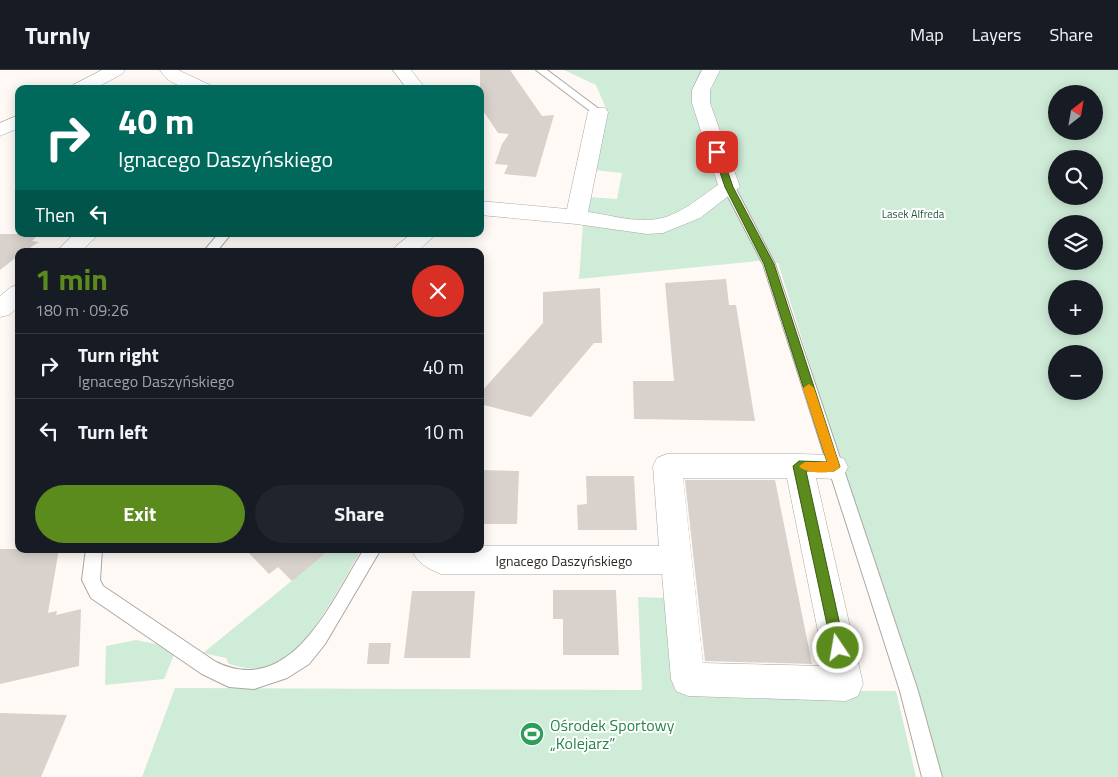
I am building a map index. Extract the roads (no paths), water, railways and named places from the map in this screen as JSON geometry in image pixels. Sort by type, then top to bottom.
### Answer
[{"type":"street","points":[[169,70],[172,75],[194,85]]},
{"type":"street","points":[[402,70],[414,85]]},
{"type":"street","points":[[484,208],[576,217],[647,227],[663,226],[692,213],[729,187],[701,103],[701,90],[711,70]]},
{"type":"street","points":[[87,85],[112,71]]},
{"type":"street","points":[[576,217],[598,112]]},
{"type":"street","points":[[15,123],[0,132],[15,141]]},
{"type":"street","points":[[72,248],[84,237]]},
{"type":"street","points":[[408,248],[421,237]]},
{"type":"street","points":[[0,309],[15,296]]},
{"type":"street","points":[[799,466],[846,684],[688,678],[667,466],[799,466],[834,467]]},
{"type":"street","name":"Ignacego Daszyńskiego","points":[[432,553],[442,560],[676,560]]},
{"type":"lane","points":[[540,70],[598,112]]},
{"type":"lane","points":[[729,187],[769,264],[909,691],[932,777]]},
{"type":"lane","points":[[213,248],[222,237]]},
{"type":"lane","points":[[94,553],[91,580],[97,592],[209,668],[229,678],[254,680],[280,672],[302,658],[318,638],[371,553]]},
{"type":"place","name":"Ośrodek Sportowy „Kolejarz”","points":[[532,734]]},
{"type":"park label","name":"Lasek Alfreda","points":[[913,214]]}]
